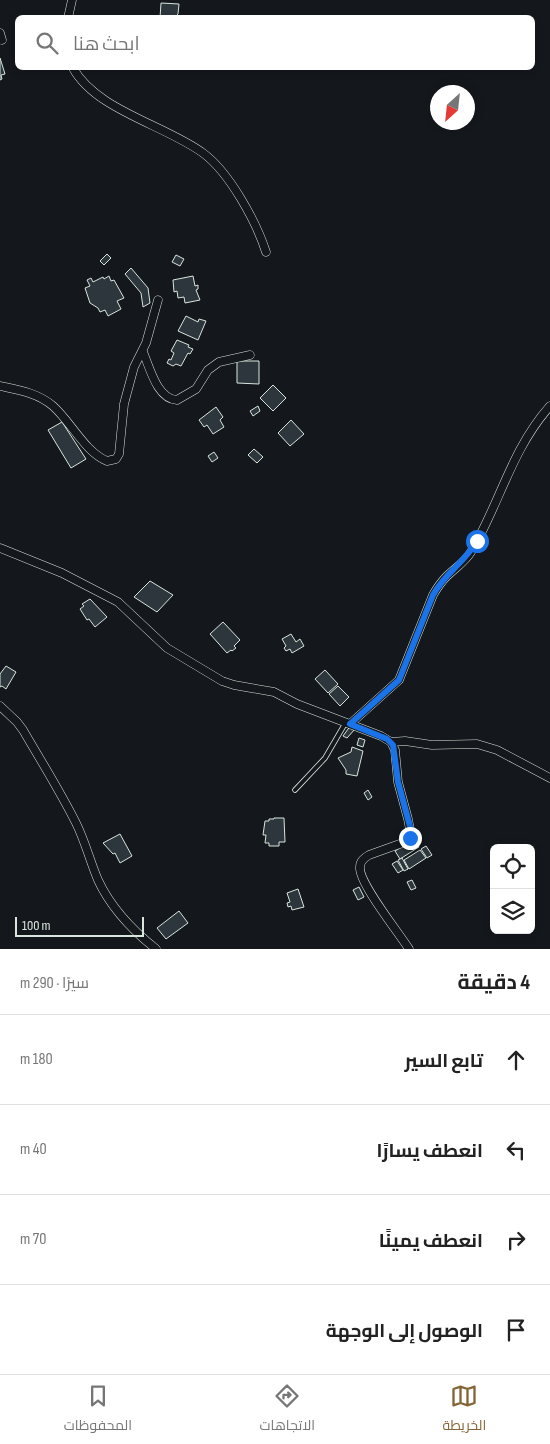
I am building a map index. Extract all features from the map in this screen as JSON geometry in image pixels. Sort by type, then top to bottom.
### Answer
[{"type":"street","points":[[69,15],[72,0]]},
{"type":"street","points":[[74,70],[83,82],[108,102],[163,129],[203,153],[214,163],[243,202],[266,252]]},
{"type":"street","points":[[0,386],[28,392],[42,398],[54,406],[101,458],[112,461],[116,459],[119,454],[124,404],[134,367],[142,352],[158,300]]},
{"type":"street","points":[[142,352],[159,388],[168,399],[177,400],[196,389],[208,370],[219,362],[250,355]]},
{"type":"street","points":[[348,723],[399,680],[439,584],[470,554],[485,527],[503,482],[524,441],[550,406]]},
{"type":"street","points":[[0,548],[62,573],[118,602],[167,648],[222,681],[274,692],[297,704],[381,736],[391,742],[395,750],[398,782],[410,824],[411,835],[408,841],[364,858],[360,867],[360,874],[409,949]]},
{"type":"street","points":[[0,706],[18,722],[57,786],[87,847],[97,878],[110,903],[130,926],[156,949]]},
{"type":"street","points":[[391,742],[405,741],[432,745],[477,744],[497,750],[550,778]]},
{"type":"lane","points":[[295,790],[325,758],[348,723]]},
{"type":"building","points":[[161,3],[179,4],[177,15],[160,15]]},
{"type":"building","points":[[0,58],[5,74],[1,75],[2,79],[0,80]]},
{"type":"building","points":[[107,254],[111,258],[104,265],[100,261]]},
{"type":"building","points":[[176,255],[184,259],[180,266],[172,262]]},
{"type":"building","points":[[131,268],[148,288],[150,303],[143,307],[141,293],[125,274]]},
{"type":"building","points":[[109,276],[111,281],[114,280],[124,298],[117,301],[121,309],[108,316],[105,310],[100,312],[98,308],[90,303],[85,288],[90,286],[87,280],[91,278],[93,282]]},
{"type":"building","points":[[193,276],[195,286],[198,285],[196,290],[200,300],[185,303],[184,297],[178,298],[177,291],[174,292],[173,280]]},
{"type":"building","points":[[186,316],[198,322],[199,319],[206,321],[198,340],[178,331]]},
{"type":"building","points":[[177,340],[189,345],[188,347],[193,349],[190,354],[188,353],[181,366],[176,364],[173,366],[167,363],[169,359],[171,360],[174,353],[171,351]]},
{"type":"building","points":[[237,361],[259,361],[259,384],[237,383]]},
{"type":"building","points":[[273,385],[286,398],[273,411],[260,398]]},
{"type":"building","points":[[258,406],[260,411],[253,416],[250,411]]},
{"type":"building","points":[[216,407],[223,417],[220,420],[224,427],[213,434],[207,425],[204,427],[199,420]]},
{"type":"building","points":[[291,420],[304,434],[290,446],[278,433]]},
{"type":"building","points":[[62,422],[86,459],[71,468],[48,430]]},
{"type":"building","points":[[254,449],[263,457],[257,463],[248,455]]},
{"type":"building","points":[[214,452],[218,458],[212,462],[208,456]]},
{"type":"building","points":[[150,581],[173,595],[157,612],[134,597]]},
{"type":"building","points":[[90,599],[107,617],[95,627],[89,619],[87,620],[80,609],[84,606],[82,604]]},
{"type":"building","points":[[223,622],[240,640],[234,646],[236,648],[227,653],[210,634]]},
{"type":"building","points":[[291,634],[296,642],[300,639],[304,646],[292,653],[290,649],[286,651],[284,648],[286,646],[282,639]]},
{"type":"building","points":[[6,666],[16,672],[6,689],[2,686],[0,687],[0,674]]},
{"type":"building","points":[[325,670],[338,684],[328,693],[315,679]]},
{"type":"building","points":[[338,686],[349,697],[340,706],[329,694]]},
{"type":"building","points":[[351,725],[355,729],[347,738],[343,736]]},
{"type":"building","points":[[359,738],[365,740],[363,747],[357,745]]},
{"type":"building","points":[[352,747],[363,751],[357,776],[346,774],[346,770],[338,758],[351,752]]},
{"type":"building","points":[[368,790],[372,797],[368,800],[364,793]]},
{"type":"building","points":[[274,818],[284,818],[285,842],[279,842],[279,846],[269,846],[269,843],[265,843],[266,835],[263,835],[265,821]]},
{"type":"building","points":[[120,834],[132,856],[120,863],[115,853],[113,854],[103,843]]},
{"type":"building","points":[[414,839],[419,847],[400,859],[395,851]]},
{"type":"building","points":[[426,846],[432,855],[427,858],[421,849]]},
{"type":"building","points":[[420,850],[426,858],[409,869],[404,860]]},
{"type":"building","points":[[402,858],[408,869],[404,871],[398,860]]},
{"type":"building","points":[[397,861],[403,870],[398,873],[392,864]]},
{"type":"building","points":[[412,880],[416,888],[411,890],[407,882]]},
{"type":"building","points":[[359,887],[364,897],[358,900],[353,890]]},
{"type":"building","points":[[298,889],[304,907],[292,910],[291,906],[288,907],[287,903],[290,902],[287,893]]},
{"type":"building","points":[[179,911],[188,923],[166,939],[157,928]]},
{"type":"route","points":[[410,838],[411,830],[398,782],[393,745],[387,739],[350,724],[399,680],[439,584],[470,554],[477,541]]}]
